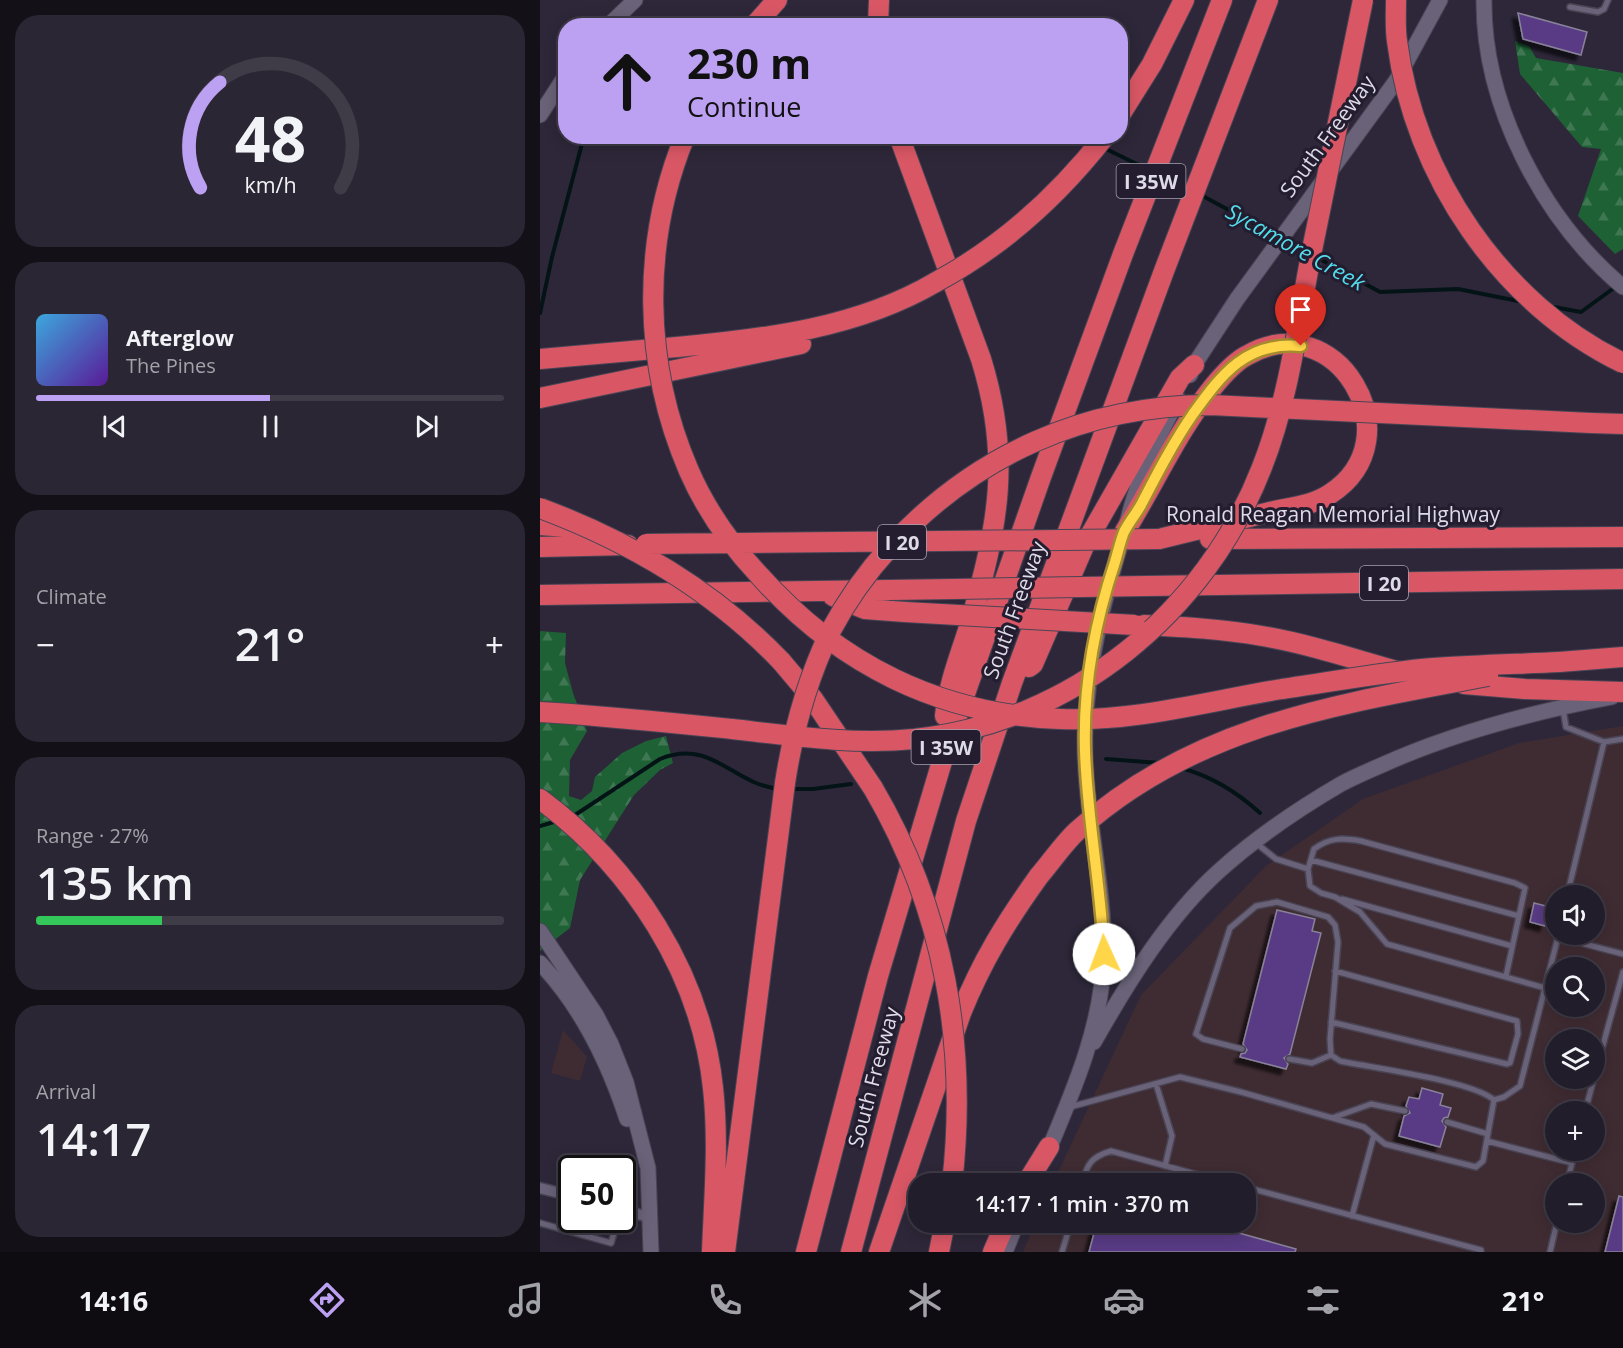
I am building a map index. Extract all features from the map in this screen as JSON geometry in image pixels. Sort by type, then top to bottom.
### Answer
[{"type":"highway","points":[[761,18],[777,0]]},
{"type":"highway","points":[[878,18],[879,0]]},
{"type":"highway","points":[[1128,103],[1184,0]]},
{"type":"highway","name":"South Freeway","points":[[806,1252],[878,976],[946,748],[1041,477],[1123,254],[1222,0]]},
{"type":"highway","name":"South Freeway","points":[[851,1252],[966,821],[1012,683],[1164,271],[1268,0]]},
{"type":"highway","points":[[540,712],[658,721],[829,740],[874,741],[918,738],[984,725],[1055,697],[1103,668],[1154,628],[1201,577],[1229,536],[1266,456],[1287,375],[1363,0]]},
{"type":"highway","points":[[1396,0],[1397,40],[1408,92],[1430,155],[1455,208],[1486,251],[1527,296],[1581,339],[1623,363]]},
{"type":"highway","points":[[682,144],[660,220],[656,243],[653,299],[657,363],[675,435],[701,496],[738,552],[802,620],[832,643],[864,663],[917,690],[966,706],[1016,715],[1077,719],[1116,717],[1431,668],[1623,657]]},
{"type":"highway","points":[[902,144],[984,368],[993,404],[999,448],[1000,470],[994,528],[985,571],[945,714],[946,748]]},
{"type":"highway","points":[[540,398],[764,353],[843,329],[954,272],[1003,239],[1049,200],[1098,144]]},
{"type":"highway","points":[[540,359],[755,339],[802,331],[878,310]]},
{"type":"highway","points":[[1125,531],[1188,422],[1207,395],[1236,363],[1255,351],[1289,345],[1301,346],[1324,353],[1351,377],[1362,397],[1367,416],[1367,429],[1363,454],[1341,486],[1331,494],[1306,505],[1159,539]]},
{"type":"highway","points":[[1012,683],[1033,664],[1084,546],[1180,378],[1194,365]]},
{"type":"highway","points":[[719,1252],[785,783],[797,723],[815,666],[839,617],[879,559],[916,520],[953,490],[1008,454],[1087,422],[1153,407],[1212,405],[1623,424]]},
{"type":"highway","points":[[540,508],[604,536],[655,562],[690,583],[733,615],[781,661],[813,699],[873,788],[894,825],[915,872],[931,920],[945,975],[956,1046],[958,1076],[957,1131],[953,1173]]},
{"type":"highway","points":[[540,525],[567,527],[646,544]]},
{"type":"highway","name":"Ronald Reagan Memorial Highway","points":[[540,547],[1159,539],[1623,537]]},
{"type":"highway","name":"I 20","points":[[540,595],[1623,579]]},
{"type":"highway","points":[[822,591],[865,609],[1214,629],[1307,645],[1417,677],[1450,683],[1525,690],[1623,694]]},
{"type":"highway","points":[[879,1252],[961,1013],[977,975],[1009,917],[1039,876],[1076,832],[1114,801],[1156,773],[1254,729],[1328,706],[1559,662]]},
{"type":"highway","points":[[540,799],[579,830],[632,890],[660,931],[693,1001],[706,1046],[713,1088],[719,1252]]},
{"type":"highway","points":[[1033,1173],[1049,1147]]},
{"type":"highway","points":[[939,1252],[943,1233]]},
{"type":"highway","points":[[993,1252],[1001,1233]]},
{"type":"main road","points":[[616,18],[635,0]]},
{"type":"main road","name":"South Freeway","points":[[1038,1173],[1085,1058],[1099,996],[1104,954],[1085,750],[1087,688],[1101,610],[1134,496],[1194,365],[1237,299],[1396,81],[1440,0]]},
{"type":"main road","points":[[1484,0],[1489,56],[1500,97],[1521,154],[1546,197],[1579,242],[1596,262],[1623,287]]},
{"type":"main road","points":[[543,109],[558,87]]},
{"type":"main road","points":[[1085,1058],[1148,954],[1183,910],[1218,872],[1280,822],[1343,783],[1405,755],[1473,731],[1562,707],[1623,694]]},
{"type":"main road","points":[[540,931],[562,977],[570,1000],[606,1065],[626,1116],[648,1193],[651,1252]]},
{"type":"main road","points":[[540,963],[562,977]]},
{"type":"main road","points":[[1005,1252],[1013,1233]]},
{"type":"street","points":[[540,1188],[558,1192]]},
{"type":"street","points":[[636,1213],[649,1216]]},
{"type":"lane","points":[[1570,7],[1598,12],[1604,9],[1608,0]]},
{"type":"lane","points":[[1562,707],[1566,727],[1604,742],[1623,740]]},
{"type":"lane","points":[[1570,885],[1604,742]]},
{"type":"lane","points":[[1506,976],[1526,888],[1361,841],[1341,838],[1328,840],[1314,849],[1308,869],[1310,886],[1320,893],[1512,946]]},
{"type":"lane","points":[[1255,842],[1276,859],[1308,869]]},
{"type":"lane","points":[[1311,860],[1519,916]]},
{"type":"lane","points":[[1335,897],[1360,912],[1387,944],[1545,988],[1520,1086],[1504,1098],[1494,1100]]},
{"type":"lane","points":[[1242,1048],[1203,1039],[1196,1034],[1230,928],[1257,906],[1277,902],[1328,916],[1337,931],[1331,1055]]},
{"type":"lane","points":[[1590,945],[1623,954]]},
{"type":"lane","points":[[1331,1022],[1508,1064],[1518,1034],[1516,1022],[1335,971]]},
{"type":"lane","points":[[1605,1038],[1623,972]]},
{"type":"lane","points":[[1331,1055],[1340,1061],[1487,1093],[1494,1100]]},
{"type":"lane","points":[[1289,1059],[1312,1064],[1331,1055]]},
{"type":"lane","points":[[1065,1108],[1179,1077],[1364,1127],[1385,1144],[1476,1167],[1483,1161],[1494,1100]]},
{"type":"lane","points":[[1156,1084],[1172,1136],[1165,1166]]},
{"type":"lane","points":[[1331,1118],[1371,1104],[1405,1111]]},
{"type":"lane","points":[[1447,1122],[1488,1134]]},
{"type":"lane","points":[[1352,1216],[1374,1135]]},
{"type":"lane","points":[[1487,1142],[1572,1163],[1570,1173]]},
{"type":"lane","points":[[1085,1173],[1096,1155],[1111,1151],[1191,1173]]},
{"type":"lane","points":[[1256,1190],[1481,1250],[1481,1252]]},
{"type":"lane","points":[[540,1223],[558,1228]]},
{"type":"lane","points":[[576,1233],[611,1243],[614,1233]]},
{"type":"lane","points":[[1062,1252],[1068,1233]]},
{"type":"lane","points":[[1550,1252],[1554,1233]]},
{"type":"shaded area","points":[[1623,726],[1623,1252],[1023,1252],[1031,1233],[1256,1233],[1256,1173],[1058,1173],[1141,995],[1266,866],[1363,799],[1519,743]]},
{"type":"shaded area","points":[[563,1030],[587,1057],[580,1081],[551,1073]]},
{"type":"green space","points":[[1515,41],[1529,46],[1536,58],[1623,73],[1623,249],[1615,254],[1578,216],[1601,149],[1582,147],[1520,74]]},
{"type":"green space","points":[[540,631],[566,633],[565,663],[587,731],[570,760],[569,796],[581,800],[592,791],[595,777],[622,753],[646,741],[666,736],[673,763],[660,770],[634,795],[580,880],[570,928],[540,951]]},
{"type":"building","points":[[1518,13],[1587,32],[1581,55],[1523,39]]},
{"type":"building","points":[[1534,903],[1545,906],[1545,926],[1530,922]]},
{"type":"building","points":[[1277,910],[1315,919],[1312,931],[1321,933],[1290,1054],[1284,1058],[1288,1064],[1286,1069],[1240,1057],[1247,1050],[1243,1044]]},
{"type":"building","points":[[1422,1088],[1443,1094],[1440,1105],[1451,1108],[1448,1117],[1442,1121],[1446,1127],[1440,1147],[1399,1136],[1404,1116],[1410,1113],[1406,1106],[1409,1097],[1419,1099]]},
{"type":"building","points":[[1619,1196],[1623,1197],[1623,1252],[1605,1252]]},
{"type":"building","points":[[1094,1233],[1239,1233],[1296,1249],[1295,1252],[1089,1252]]},
{"type":"waterway","name":"Sycamore Creek","points":[[540,313],[552,257],[582,144]]},
{"type":"waterway","name":"Sycamore Creek","points":[[1102,147],[1149,170]]},
{"type":"waterway","name":"Sycamore Creek","points":[[1161,176],[1190,190]]},
{"type":"waterway","name":"Sycamore Creek","points":[[1199,194],[1277,236]]},
{"type":"waterway","name":"Sycamore Creek","points":[[1284,239],[1306,251]]},
{"type":"waterway","name":"Sycamore Creek","points":[[1318,258],[1380,292],[1458,289],[1523,302]]},
{"type":"waterway","name":"Sycamore Creek","points":[[1554,307],[1581,312],[1618,285]]},
{"type":"waterway","points":[[572,817],[660,759],[678,754],[694,754],[708,758],[748,779],[779,789]]},
{"type":"waterway","points":[[1106,759],[1160,763]]},
{"type":"waterway","points":[[1181,768],[1224,786],[1260,813]]},
{"type":"waterway","points":[[789,789],[813,789],[851,784]]},
{"type":"waterway","points":[[540,826],[557,821]]},
{"type":"route","points":[[1104,954],[1085,750],[1090,666],[1108,582],[1125,531],[1150,485],[1207,395],[1236,363],[1255,351],[1277,345],[1301,346]]}]
